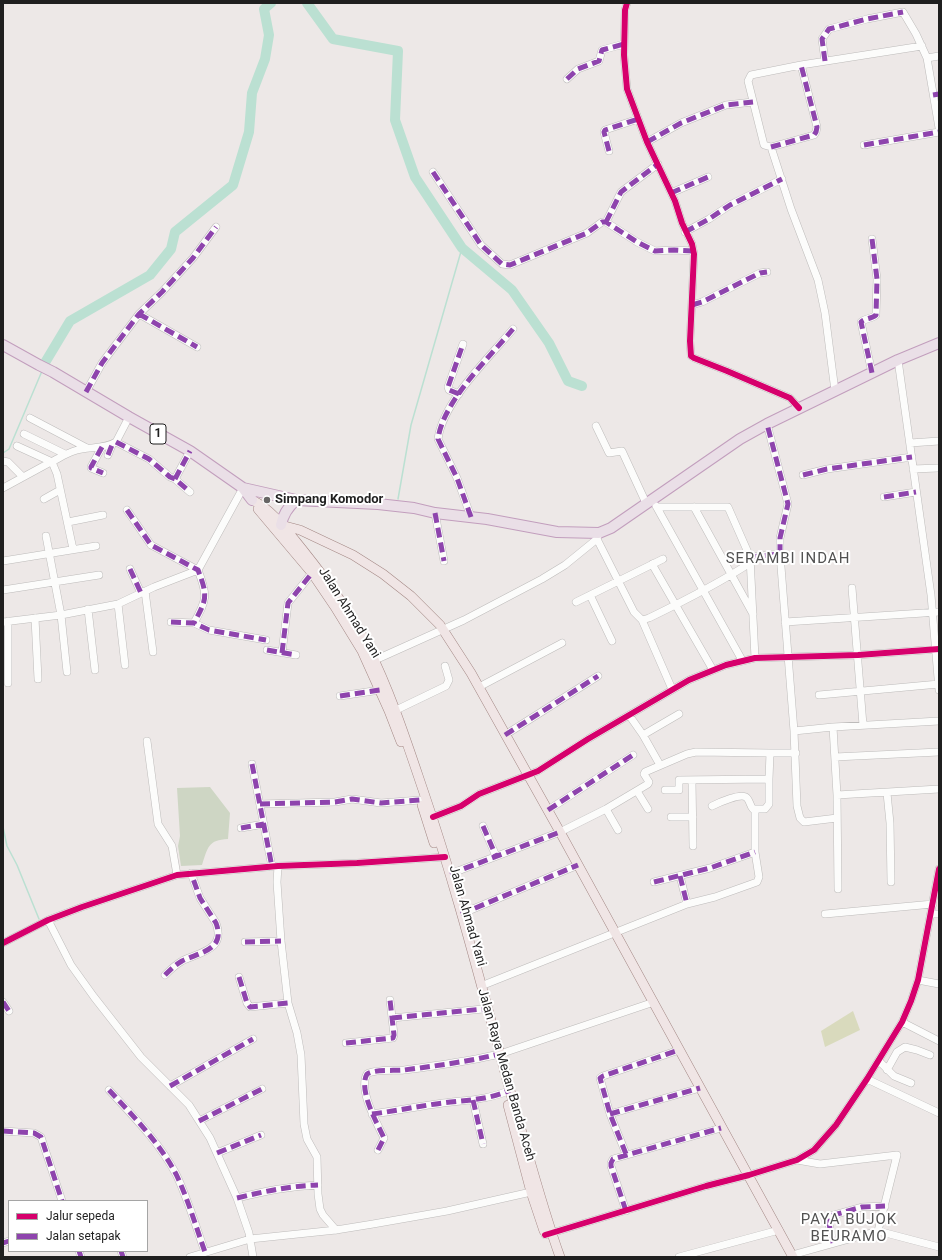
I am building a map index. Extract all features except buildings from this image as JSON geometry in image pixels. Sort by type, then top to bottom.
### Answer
[{"type":"highway","points":[[243,488],[296,500],[378,504],[414,508],[557,532],[598,536],[740,439],[799,408],[898,360],[939,343]]},
{"type":"highway","name":"Jalan Raya Medan Banda Aceh","points":[[3,345],[190,451],[243,488],[252,500]]},
{"type":"highway","points":[[281,525],[287,509],[296,500]]},
{"type":"main road","name":"Jalan Raya Medan Banda Aceh","points":[[252,500],[260,504],[281,525],[312,561],[338,598],[366,643],[374,660],[433,817],[442,858],[450,874],[481,986],[498,1055]]},
{"type":"main road","name":"Jalan Ahmad Yani","points":[[252,500],[255,506],[312,573],[335,607],[362,651],[380,690],[393,712],[420,800],[442,858],[483,1009],[508,1091],[531,1192],[548,1235],[553,1257]]},
{"type":"main road","points":[[281,525],[300,530],[347,552],[383,574],[411,596],[442,629],[479,687],[548,810],[792,1256]]},
{"type":"main road","name":"Jalan Raya Medan Banda Aceh","points":[[508,1091],[548,1235],[560,1257]]},
{"type":"street","points":[[627,3],[625,10],[624,44],[627,89],[647,142],[672,193],[685,232],[692,244],[691,356],[790,398],[799,408]]},
{"type":"street","points":[[825,61],[822,39],[829,29],[867,19],[903,12],[927,58],[936,94],[939,128]]},
{"type":"street","points":[[567,80],[578,69],[599,61],[602,50],[624,44]]},
{"type":"street","points":[[801,65],[816,132],[814,134],[771,147],[764,146],[748,81],[748,78],[751,75],[801,65],[922,46]]},
{"type":"street","points":[[927,58],[939,56]]},
{"type":"street","points":[[647,142],[681,123],[726,105],[753,102]]},
{"type":"street","points":[[609,151],[604,132],[605,130],[608,127],[638,119]]},
{"type":"street","points":[[864,145],[939,132]]},
{"type":"street","points":[[771,147],[791,209],[818,280],[825,313],[835,391]]},
{"type":"street","points":[[606,222],[608,214],[621,192],[658,164]]},
{"type":"street","points":[[433,172],[481,245],[502,264],[510,264],[590,232],[602,222],[606,222],[637,242],[655,251],[693,251]]},
{"type":"street","points":[[672,193],[708,177]]},
{"type":"street","points":[[685,232],[709,219],[730,205],[782,179]]},
{"type":"street","points":[[86,392],[102,363],[139,314],[193,258],[216,227]]},
{"type":"street","points":[[872,240],[877,279],[876,315],[861,322],[872,373]]},
{"type":"street","points":[[692,305],[702,302],[760,273],[767,272]]},
{"type":"street","points":[[139,314],[197,347]]},
{"type":"street","points":[[471,517],[457,478],[438,439],[442,422],[450,406],[513,329]]},
{"type":"street","points":[[459,394],[449,390],[448,387],[463,344]]},
{"type":"street","points":[[819,695],[939,686],[936,612],[916,492],[898,360]]},
{"type":"street","points":[[108,456],[129,417]]},
{"type":"street","points":[[30,418],[87,448]]},
{"type":"street","points":[[768,424],[788,504],[780,538],[780,554],[796,753],[797,806],[800,818],[804,822],[837,818]]},
{"type":"street","points":[[596,426],[609,453],[620,450],[622,451],[648,501],[658,508],[742,660]]},
{"type":"street","points":[[24,434],[65,454]]},
{"type":"street","points":[[910,443],[939,441]]},
{"type":"street","points":[[3,488],[65,454],[76,450],[102,447],[114,443],[149,459],[190,492]]},
{"type":"street","points":[[17,446],[52,462],[57,474],[74,549]]},
{"type":"street","points":[[102,447],[90,467],[103,473]]},
{"type":"street","points":[[175,479],[190,451]]},
{"type":"street","points":[[803,474],[827,469],[912,457]]},
{"type":"street","points":[[3,461],[8,462],[23,477]]},
{"type":"street","points":[[913,470],[938,468]]},
{"type":"street","points":[[8,682],[5,621],[61,615],[118,604],[143,592],[198,570],[243,488]]},
{"type":"street","points":[[44,499],[60,490]]},
{"type":"street","points":[[884,497],[916,492]]},
{"type":"street","points":[[694,507],[754,615]]},
{"type":"street","points":[[658,508],[728,507],[750,560],[756,658]]},
{"type":"street","points":[[127,510],[151,545],[157,550],[198,570],[204,587],[205,600],[194,623]]},
{"type":"street","points":[[434,512],[444,561]]},
{"type":"street","points":[[68,522],[103,515]]},
{"type":"street","points":[[46,536],[61,615],[67,672]]},
{"type":"street","points":[[374,660],[464,620],[542,579],[565,565],[598,536],[634,612],[642,620],[672,689]]},
{"type":"street","points":[[3,561],[96,546]]},
{"type":"street","points":[[642,620],[703,591],[731,575],[750,560],[780,554]]},
{"type":"street","points":[[576,602],[663,559]]},
{"type":"street","points":[[652,564],[714,670]]},
{"type":"street","points":[[130,569],[143,592],[153,652]]},
{"type":"street","points":[[282,653],[288,602],[312,573]]},
{"type":"street","points":[[3,590],[99,575]]},
{"type":"street","points":[[852,588],[863,725]]},
{"type":"street","points":[[590,596],[612,640]]},
{"type":"street","points":[[118,604],[125,665]]},
{"type":"street","points":[[88,610],[95,670]]},
{"type":"street","points":[[785,622],[936,612]]},
{"type":"street","points":[[35,618],[38,679]]},
{"type":"street","points":[[171,622],[194,623],[208,630],[266,640]]},
{"type":"street","points":[[479,687],[562,643]]},
{"type":"street","points":[[433,817],[461,806],[479,794],[528,776],[672,689],[689,680],[742,660],[756,658],[858,655],[937,649]]},
{"type":"street","points":[[267,650],[296,655]]},
{"type":"street","points":[[393,712],[446,686],[449,680],[444,666]]},
{"type":"street","points":[[506,735],[598,676]]},
{"type":"street","points":[[340,696],[380,690]]},
{"type":"street","points":[[629,714],[660,765]]},
{"type":"street","points":[[643,735],[679,714]]},
{"type":"street","points":[[794,731],[833,727],[939,721]]},
{"type":"street","points":[[833,727],[837,795],[838,889]]},
{"type":"street","points":[[147,741],[158,824],[172,846],[177,875]]},
{"type":"street","points":[[450,874],[560,832],[606,809],[649,783],[644,773],[687,754],[696,752],[796,753]]},
{"type":"street","points":[[834,758],[939,752]]},
{"type":"street","points":[[712,806],[744,796],[747,798],[752,808],[765,809],[769,806],[770,753]]},
{"type":"street","points":[[548,810],[633,755]]},
{"type":"street","points":[[252,764],[264,824],[275,866],[288,1003],[300,1045],[304,1124],[307,1139],[318,1157],[320,1209],[323,1215],[336,1230]]},
{"type":"street","points":[[664,790],[680,790],[679,780],[769,780]]},
{"type":"street","points":[[692,781],[693,846]]},
{"type":"street","points":[[837,795],[939,789]]},
{"type":"street","points":[[638,791],[648,809]]},
{"type":"street","points":[[887,793],[890,823],[891,882]]},
{"type":"street","points":[[260,804],[335,802],[352,799],[381,803],[420,800]]},
{"type":"street","points":[[606,809],[618,830]]},
{"type":"street","points":[[481,986],[687,904],[720,896],[757,882],[760,877],[755,852],[755,809]]},
{"type":"street","points":[[671,817],[693,817]]},
{"type":"street","points":[[241,828],[264,824]]},
{"type":"street","points":[[483,826],[496,856]]},
{"type":"street","points":[[654,882],[710,868],[755,852]]},
{"type":"street","points":[[3,943],[44,922],[82,907],[177,875],[191,872],[275,866],[442,858]]},
{"type":"street","points":[[461,914],[578,865]]},
{"type":"street","points":[[548,1235],[706,1186],[749,1175],[797,1160],[814,1150],[836,1125],[879,1061],[902,1022],[918,980],[939,869]]},
{"type":"street","points":[[165,975],[171,968],[182,961],[213,947],[218,940],[218,927],[200,898],[191,872]]},
{"type":"street","points":[[680,876],[687,904]]},
{"type":"street","points":[[825,914],[932,904]]},
{"type":"street","points":[[931,914],[939,914]]},
{"type":"street","points":[[44,922],[94,998],[141,1057],[189,1105],[199,1121],[217,1153],[237,1198],[250,1239],[253,1257]]},
{"type":"street","points":[[245,942],[281,941]]},
{"type":"street","points":[[239,977],[247,1003],[250,1007],[288,1003]]},
{"type":"street","points":[[918,980],[939,984]]},
{"type":"street","points":[[346,1044],[393,1038],[394,1035],[390,1000]]},
{"type":"street","points":[[3,1002],[9,1011]]},
{"type":"street","points":[[378,1150],[384,1138],[372,1114],[365,1086],[366,1076],[370,1072],[444,1065],[498,1055],[654,1002]]},
{"type":"street","points":[[392,1018],[483,1009]]},
{"type":"street","points":[[902,1022],[939,1041]]},
{"type":"street","points":[[170,1086],[253,1039]]},
{"type":"street","points":[[887,1070],[897,1052],[905,1047],[930,1055]]},
{"type":"street","points":[[626,1154],[610,1114],[600,1080],[602,1077],[679,1050]]},
{"type":"street","points":[[879,1061],[894,1076],[911,1083]]},
{"type":"street","points":[[867,1079],[939,1113]]},
{"type":"street","points":[[610,1114],[700,1088]]},
{"type":"street","points":[[109,1090],[149,1134],[174,1171],[205,1252]]},
{"type":"street","points":[[199,1121],[262,1090]]},
{"type":"street","points":[[372,1114],[473,1100],[508,1091]]},
{"type":"street","points":[[473,1100],[483,1144]]},
{"type":"street","points":[[626,1211],[611,1163],[613,1159],[626,1154],[721,1128]]},
{"type":"street","points":[[3,1131],[34,1133],[41,1137],[62,1200]]},
{"type":"street","points":[[217,1153],[261,1135]]},
{"type":"street","points":[[797,1160],[820,1164],[897,1155],[878,1231]]},
{"type":"street","points":[[237,1198],[295,1185],[318,1185]]},
{"type":"street","points":[[190,1257],[250,1239],[336,1230],[446,1211],[531,1192]]},
{"type":"street","points":[[833,1243],[828,1219],[830,1216],[862,1207],[885,1206]]},
{"type":"street","points":[[679,1257],[779,1230]]},
{"type":"street","points":[[792,1256],[878,1231],[939,1247]]},
{"type":"green space","points":[[210,787],[230,813],[228,839],[216,841],[210,846],[202,865],[181,866],[178,846],[180,836],[177,788]]},
{"type":"green space","points":[[853,1011],[860,1030],[825,1047],[821,1031]]},
{"type":"waterway","points":[[46,361],[70,321],[150,275],[171,249],[175,232],[233,185],[249,132],[252,93],[265,59],[269,35],[264,9],[271,3]]},
{"type":"waterway","points":[[307,3],[333,39],[398,51],[395,120],[415,177],[462,248],[512,290],[549,343],[568,381],[582,386]]},
{"type":"waterway","points":[[398,499],[411,425],[462,248]]},
{"type":"waterway","points":[[3,453],[9,449],[42,371]]},
{"type":"waterway","points":[[3,810],[3,819]]},
{"type":"waterway","points":[[3,827],[7,846],[17,865],[39,919]]},
{"type":"marked path","points":[[825,61],[822,39],[829,29],[867,19],[903,12]]},
{"type":"marked path","points":[[567,79],[578,69],[599,61],[602,50],[624,44]]},
{"type":"marked path","points":[[771,147],[814,135],[816,132],[817,127],[801,65]]},
{"type":"marked path","points":[[933,95],[939,94]]},
{"type":"marked path","points":[[647,142],[681,123],[726,105],[753,102]]},
{"type":"marked path","points":[[609,151],[604,132],[605,130],[638,119]]},
{"type":"marked path","points":[[864,145],[939,132]]},
{"type":"marked path","points":[[606,222],[621,192],[658,164]]},
{"type":"marked path","points":[[433,172],[481,245],[502,264],[510,265],[587,233],[602,222],[606,222],[637,242],[655,251],[693,251]]},
{"type":"marked path","points":[[671,193],[708,177]]},
{"type":"marked path","points":[[685,232],[709,219],[730,205],[782,179]]},
{"type":"marked path","points":[[86,392],[102,363],[139,314],[162,292],[193,258],[216,227]]},
{"type":"marked path","points":[[872,239],[877,279],[876,315],[861,322],[872,373]]},
{"type":"marked path","points":[[692,305],[702,302],[760,273],[767,272]]},
{"type":"marked path","points":[[139,314],[197,347]]},
{"type":"marked path","points":[[471,517],[457,478],[438,439],[448,410],[458,395],[468,381],[513,329]]},
{"type":"marked path","points":[[459,394],[449,390],[448,387],[463,344]]},
{"type":"marked path","points":[[750,557],[780,554],[780,538],[788,504],[767,424]]},
{"type":"marked path","points":[[116,442],[149,459],[190,492]]},
{"type":"marked path","points":[[108,455],[112,445]]},
{"type":"marked path","points":[[102,447],[91,468],[103,473]]},
{"type":"marked path","points":[[175,479],[190,451]]},
{"type":"marked path","points":[[803,475],[827,469],[912,457]]},
{"type":"marked path","points":[[884,497],[916,492]]},
{"type":"marked path","points":[[127,510],[151,545],[198,570],[205,592],[205,597],[202,608],[194,623]]},
{"type":"marked path","points":[[435,513],[444,561]]},
{"type":"marked path","points":[[130,569],[141,593]]},
{"type":"marked path","points":[[282,653],[288,603],[312,573]]},
{"type":"marked path","points":[[171,622],[194,623],[209,630],[266,640]]},
{"type":"marked path","points":[[267,650],[296,655]]},
{"type":"marked path","points":[[505,735],[598,676]]},
{"type":"marked path","points":[[340,696],[380,690]]},
{"type":"marked path","points":[[548,810],[633,755]]},
{"type":"marked path","points":[[252,764],[272,867]]},
{"type":"marked path","points":[[260,804],[335,802],[352,799],[381,803],[420,800]]},
{"type":"marked path","points":[[241,828],[264,824]]},
{"type":"marked path","points":[[483,826],[496,856]]},
{"type":"marked path","points":[[450,874],[560,832]]},
{"type":"marked path","points":[[654,882],[710,868],[755,852]]},
{"type":"marked path","points":[[461,914],[578,865]]},
{"type":"marked path","points":[[165,975],[182,961],[210,949],[217,939],[218,932],[216,923],[200,898],[191,873]]},
{"type":"marked path","points":[[680,876],[687,904]]},
{"type":"marked path","points":[[245,942],[281,941]]},
{"type":"marked path","points":[[239,977],[247,1003],[250,1007],[288,1003]]},
{"type":"marked path","points":[[346,1043],[393,1038],[394,1035],[390,1000]]},
{"type":"marked path","points":[[3,1002],[9,1011]]},
{"type":"marked path","points":[[392,1018],[483,1009]]},
{"type":"marked path","points":[[170,1086],[253,1039]]},
{"type":"marked path","points":[[626,1154],[610,1114],[600,1078],[679,1050]]},
{"type":"marked path","points":[[378,1150],[384,1138],[373,1115],[367,1097],[365,1089],[367,1074],[370,1072],[404,1070],[439,1065],[495,1055]]},
{"type":"marked path","points":[[610,1114],[700,1088]]},
{"type":"marked path","points":[[199,1121],[262,1089]]},
{"type":"marked path","points":[[109,1090],[145,1130],[169,1162],[184,1193],[205,1252]]},
{"type":"marked path","points":[[372,1114],[434,1104],[486,1098],[510,1090]]},
{"type":"marked path","points":[[473,1100],[483,1144]]},
{"type":"marked path","points":[[626,1211],[611,1166],[613,1159],[721,1128]]},
{"type":"marked path","points":[[3,1131],[34,1133],[41,1137],[62,1200]]},
{"type":"marked path","points":[[217,1153],[261,1135]]},
{"type":"marked path","points":[[237,1198],[278,1189],[318,1185]]},
{"type":"marked path","points":[[833,1243],[828,1219],[830,1216],[862,1207],[885,1206]]},
{"type":"marked path","points":[[3,1243],[8,1241]]},
{"type":"marked path","points":[[79,1252],[81,1257]]},
{"type":"marked path","points":[[121,1252],[123,1257]]},
{"type":"cycle path","points":[[627,3],[625,10],[624,55],[627,89],[647,142],[675,201],[682,223],[692,244],[694,254],[690,341],[691,356],[790,398],[799,408]]},
{"type":"cycle path","points":[[433,817],[461,806],[479,794],[538,771],[588,739],[689,680],[726,665],[755,658],[858,655],[939,649]]},
{"type":"cycle path","points":[[3,943],[48,920],[177,875],[278,866],[357,863],[445,857]]},
{"type":"cycle path","points":[[545,1235],[797,1160],[814,1150],[836,1125],[867,1079],[902,1022],[918,980],[939,869]]},
{"type":"place","name":"Simpang Komodor","points":[[267,500]]},
{"type":"district","name":"SERAMBI INDAH","points":[[788,559]]},
{"type":"district","name":"PAYA BUJOK BEURAMO","points":[[849,1228]]}]
